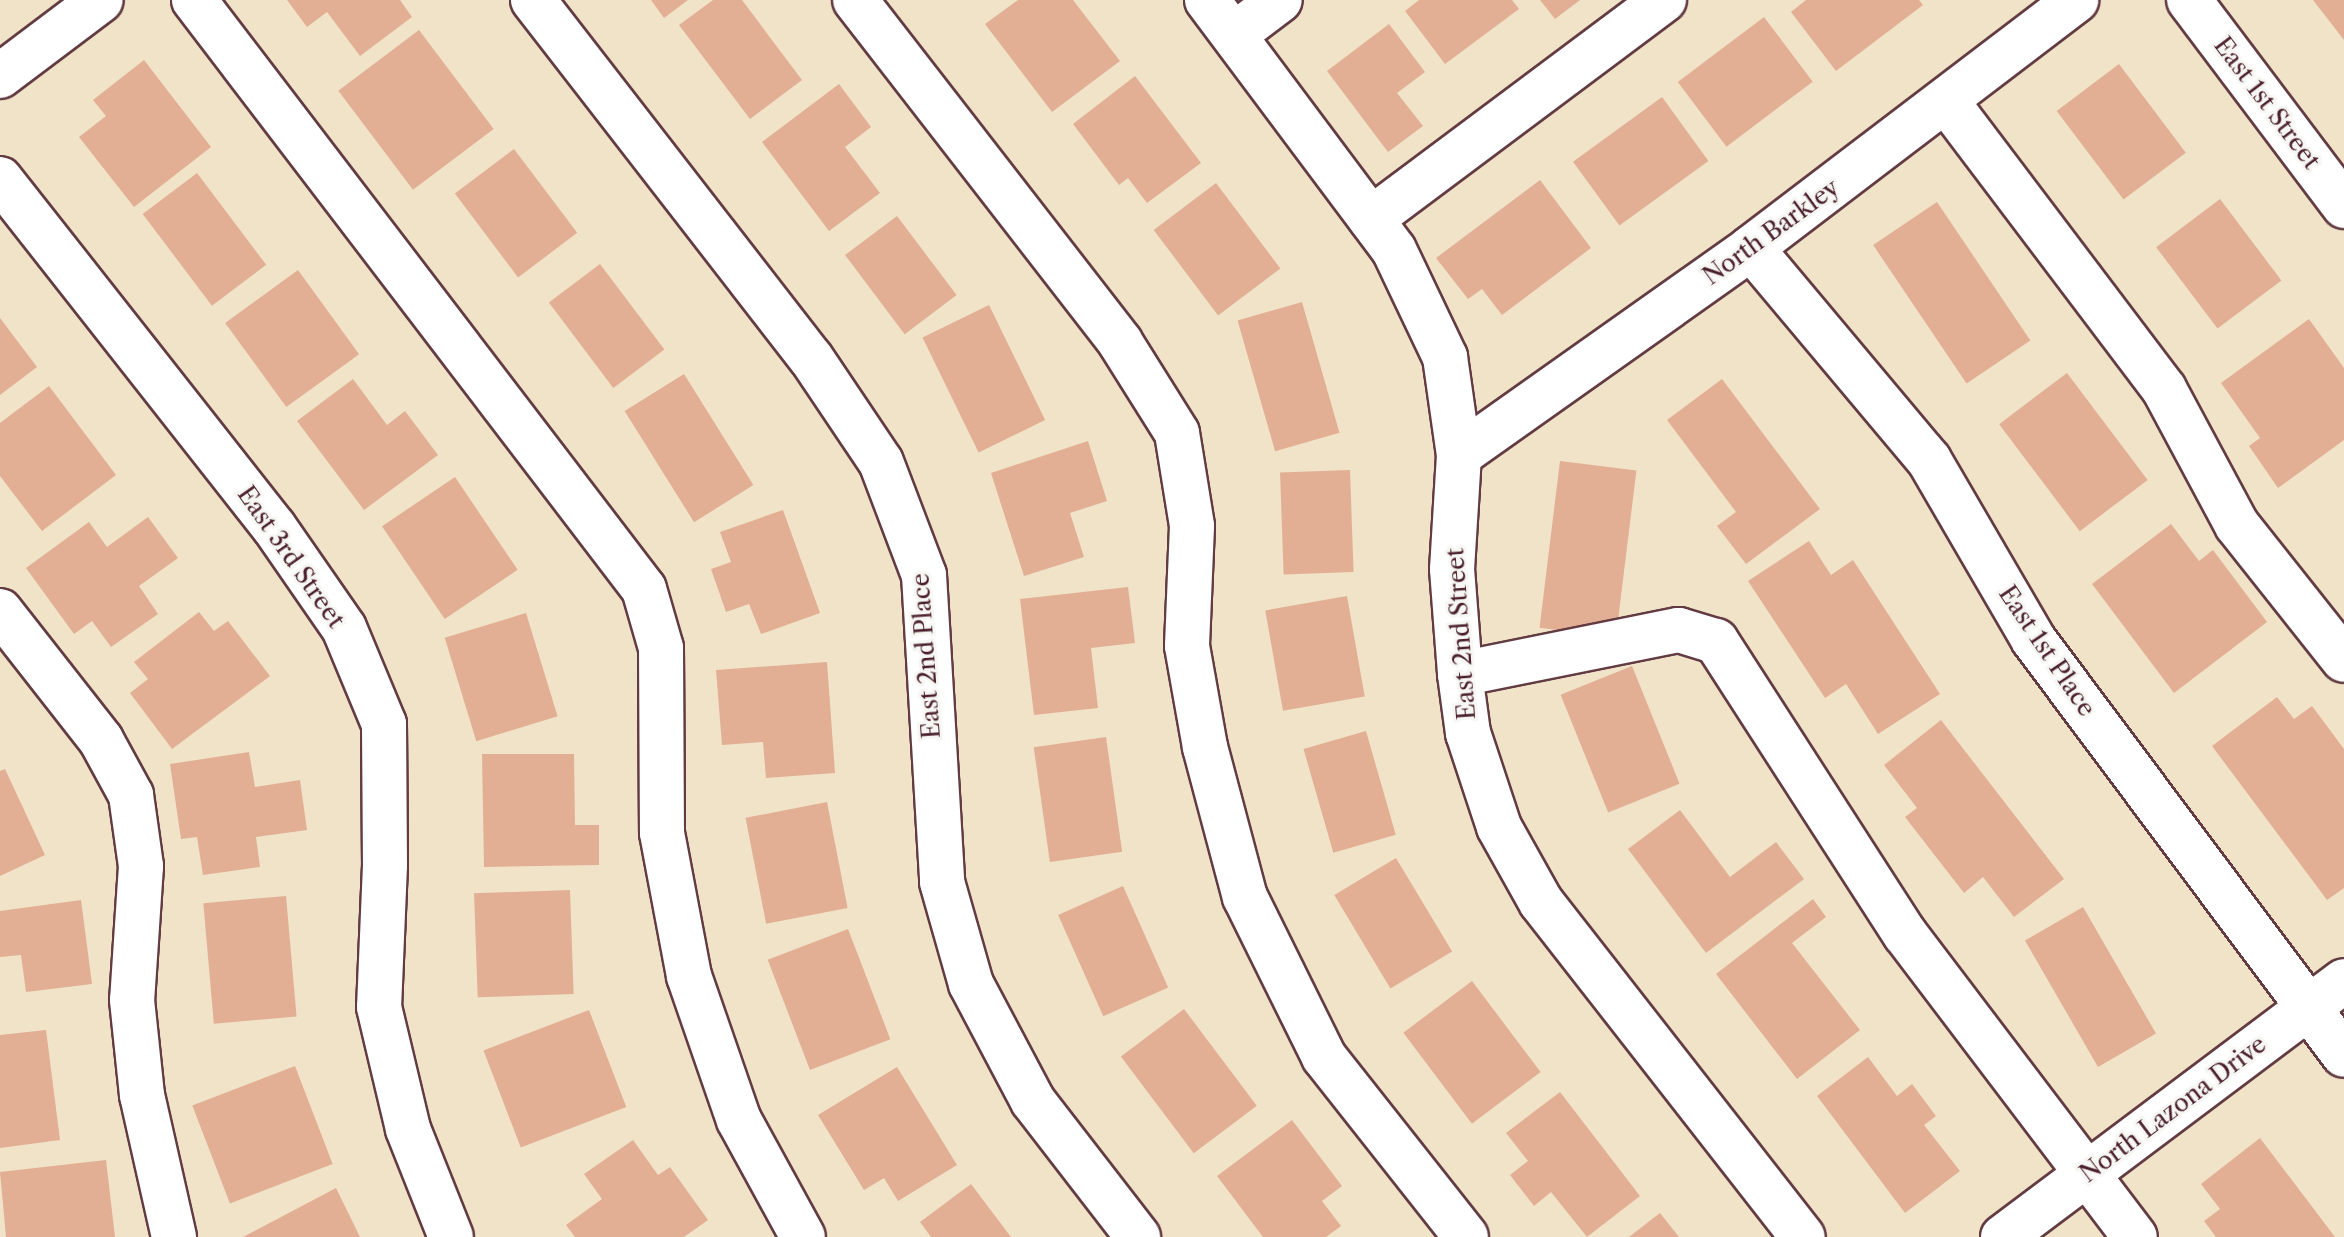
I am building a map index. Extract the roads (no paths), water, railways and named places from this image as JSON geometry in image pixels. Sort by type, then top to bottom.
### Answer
[{"type":"street","points":[[0,76],[101,0]]},
{"type":"street","points":[[194,0],[644,589],[661,648],[662,833],[689,976],[739,1120],[803,1237]]},
{"type":"street","name":"East 2nd Place","points":[[533,0],[811,358],[881,462],[924,575],[942,882],[971,984],[1033,1101],[1138,1237]]},
{"type":"street","points":[[855,0],[1120,342],[1177,433],[1192,526],[1187,646],[1205,747],[1245,897],[1324,1057],[1466,1237]]},
{"type":"street","name":"East 2nd Street","points":[[1207,0],[1394,250],[1445,357],[1459,455],[1452,569],[1460,674],[1468,733],[1499,827],[1541,902],[1803,1237]]},
{"type":"street","points":[[1235,34],[1280,0]]},
{"type":"street","points":[[1371,219],[1664,0]]},
{"type":"street","name":"North Barkley","points":[[1459,455],[1751,248],[1947,102],[2076,0]]},
{"type":"street","name":"East 1st Street","points":[[2189,0],[2344,206]]},
{"type":"street","points":[[1947,102],[2164,389],[2237,525],[2344,660]]},
{"type":"street","name":"East 3rd Street","points":[[0,179],[274,527],[350,642],[384,724],[385,865],[379,1007],[408,1129],[451,1237]]},
{"type":"street","name":"East 1st Place","points":[[1751,248],[1929,460],[2033,639],[2344,1055]]},
{"type":"street","points":[[0,611],[101,740],[131,795],[141,866],[132,1000],[142,1095],[174,1237]]},
{"type":"street","points":[[1460,674],[1679,630],[1716,641],[1905,934],[2135,1237]]},
{"type":"street","name":"North Lazona Drive","points":[[2003,1237],[2344,981]]}]
